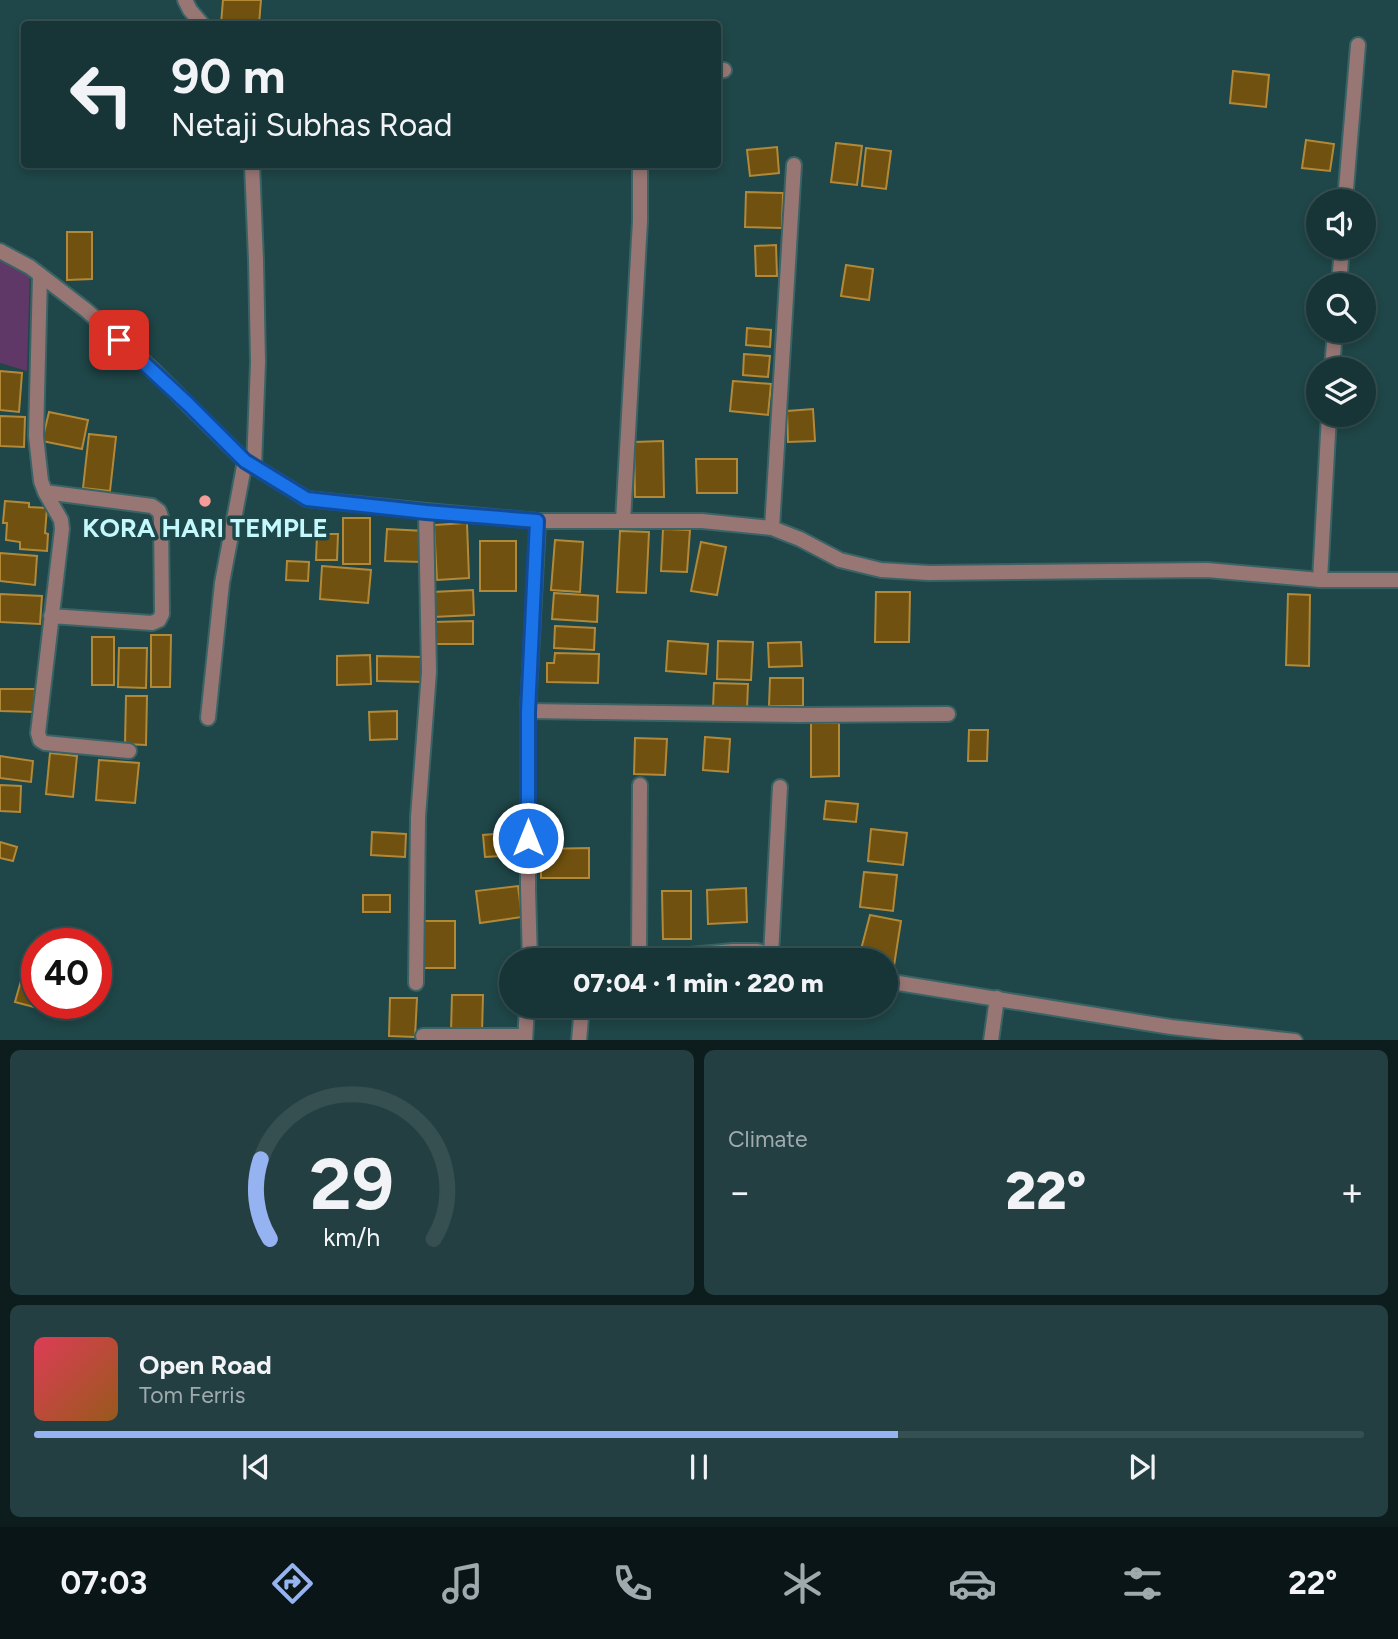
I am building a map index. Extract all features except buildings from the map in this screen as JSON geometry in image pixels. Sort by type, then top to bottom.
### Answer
[{"type":"street","points":[[185,0],[199,21]]},
{"type":"street","points":[[1346,189],[1358,45]]},
{"type":"street","points":[[772,528],[794,165]]},
{"type":"street","points":[[208,718],[222,583],[250,464],[258,362],[252,168]]},
{"type":"street","points":[[623,521],[640,221],[640,168]]},
{"type":"street","points":[[0,251],[30,267],[86,310],[250,464],[307,499],[537,521],[702,521],[772,528],[840,560],[881,570],[929,573],[1207,570],[1320,580],[1398,580]]},
{"type":"street","points":[[40,276],[36,436],[41,481],[61,520],[62,529],[38,733],[40,740],[45,743],[129,751]]},
{"type":"street","points":[[1320,580],[1328,427]]},
{"type":"street","points":[[45,492],[152,506],[159,511],[161,517],[162,614],[159,620],[152,623],[51,616]]},
{"type":"street","points":[[416,983],[418,817],[429,672],[426,512]]},
{"type":"street","points":[[530,948],[528,712],[537,521]]},
{"type":"street","points":[[528,712],[948,714]]},
{"type":"street","points":[[633,948],[640,785]]},
{"type":"street","points":[[771,948],[780,787]]},
{"type":"street","points":[[898,983],[1171,1027],[1263,1039]]},
{"type":"street","points":[[991,1040],[997,998]]},
{"type":"street","points":[[424,1035],[525,1038],[526,1018]]},
{"type":"street","points":[[579,1040],[581,1018]]},
{"type":"shaded area","points":[[0,248],[30,267],[27,371],[0,363]]},
{"type":"place","name":"KORA HARI TEMPLE","points":[[205,501]]},
{"type":"route","points":[[119,340],[245,461],[307,499],[537,521],[528,712],[528,838]]}]
